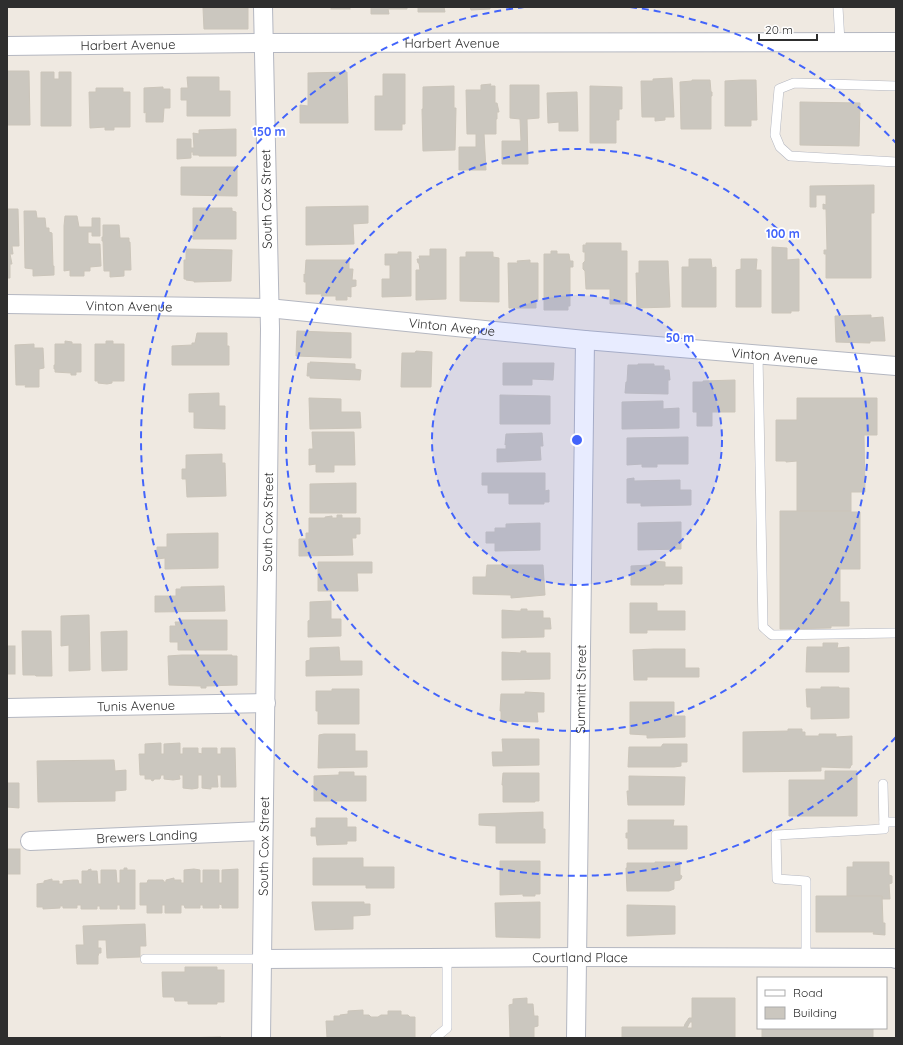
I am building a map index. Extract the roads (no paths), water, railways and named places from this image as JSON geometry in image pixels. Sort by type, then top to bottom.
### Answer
[{"type":"street","name":"South Cox Street","points":[[261,1038],[270,345],[268,308],[263,7]]},
{"type":"street","name":"Harbert Avenue","points":[[7,46],[263,43],[896,42]]},
{"type":"street","name":"Vinton Avenue","points":[[7,304],[268,308],[585,340],[896,366]]},
{"type":"street","name":"Summitt Street","points":[[576,1038],[585,340]]},
{"type":"street","name":"Tunis Avenue","points":[[7,708],[266,703]]},
{"type":"street","name":"Brewers Landing","points":[[30,841],[263,831]]},
{"type":"street","name":"Courtland Place","points":[[263,959],[577,957],[896,959]]},
{"type":"lane","points":[[838,7],[840,42]]},
{"type":"lane","points":[[896,86],[794,83],[779,89],[775,135],[780,147],[790,156],[896,162]]},
{"type":"lane","points":[[758,355],[763,626],[772,635],[896,632]]},
{"type":"lane","points":[[806,958],[806,881],[777,879],[776,835],[884,830],[883,784]]},
{"type":"lane","points":[[884,822],[896,822]]},
{"type":"lane","points":[[435,1038],[447,1028],[448,958]]},
{"type":"lane","points":[[145,959],[263,959]]}]
